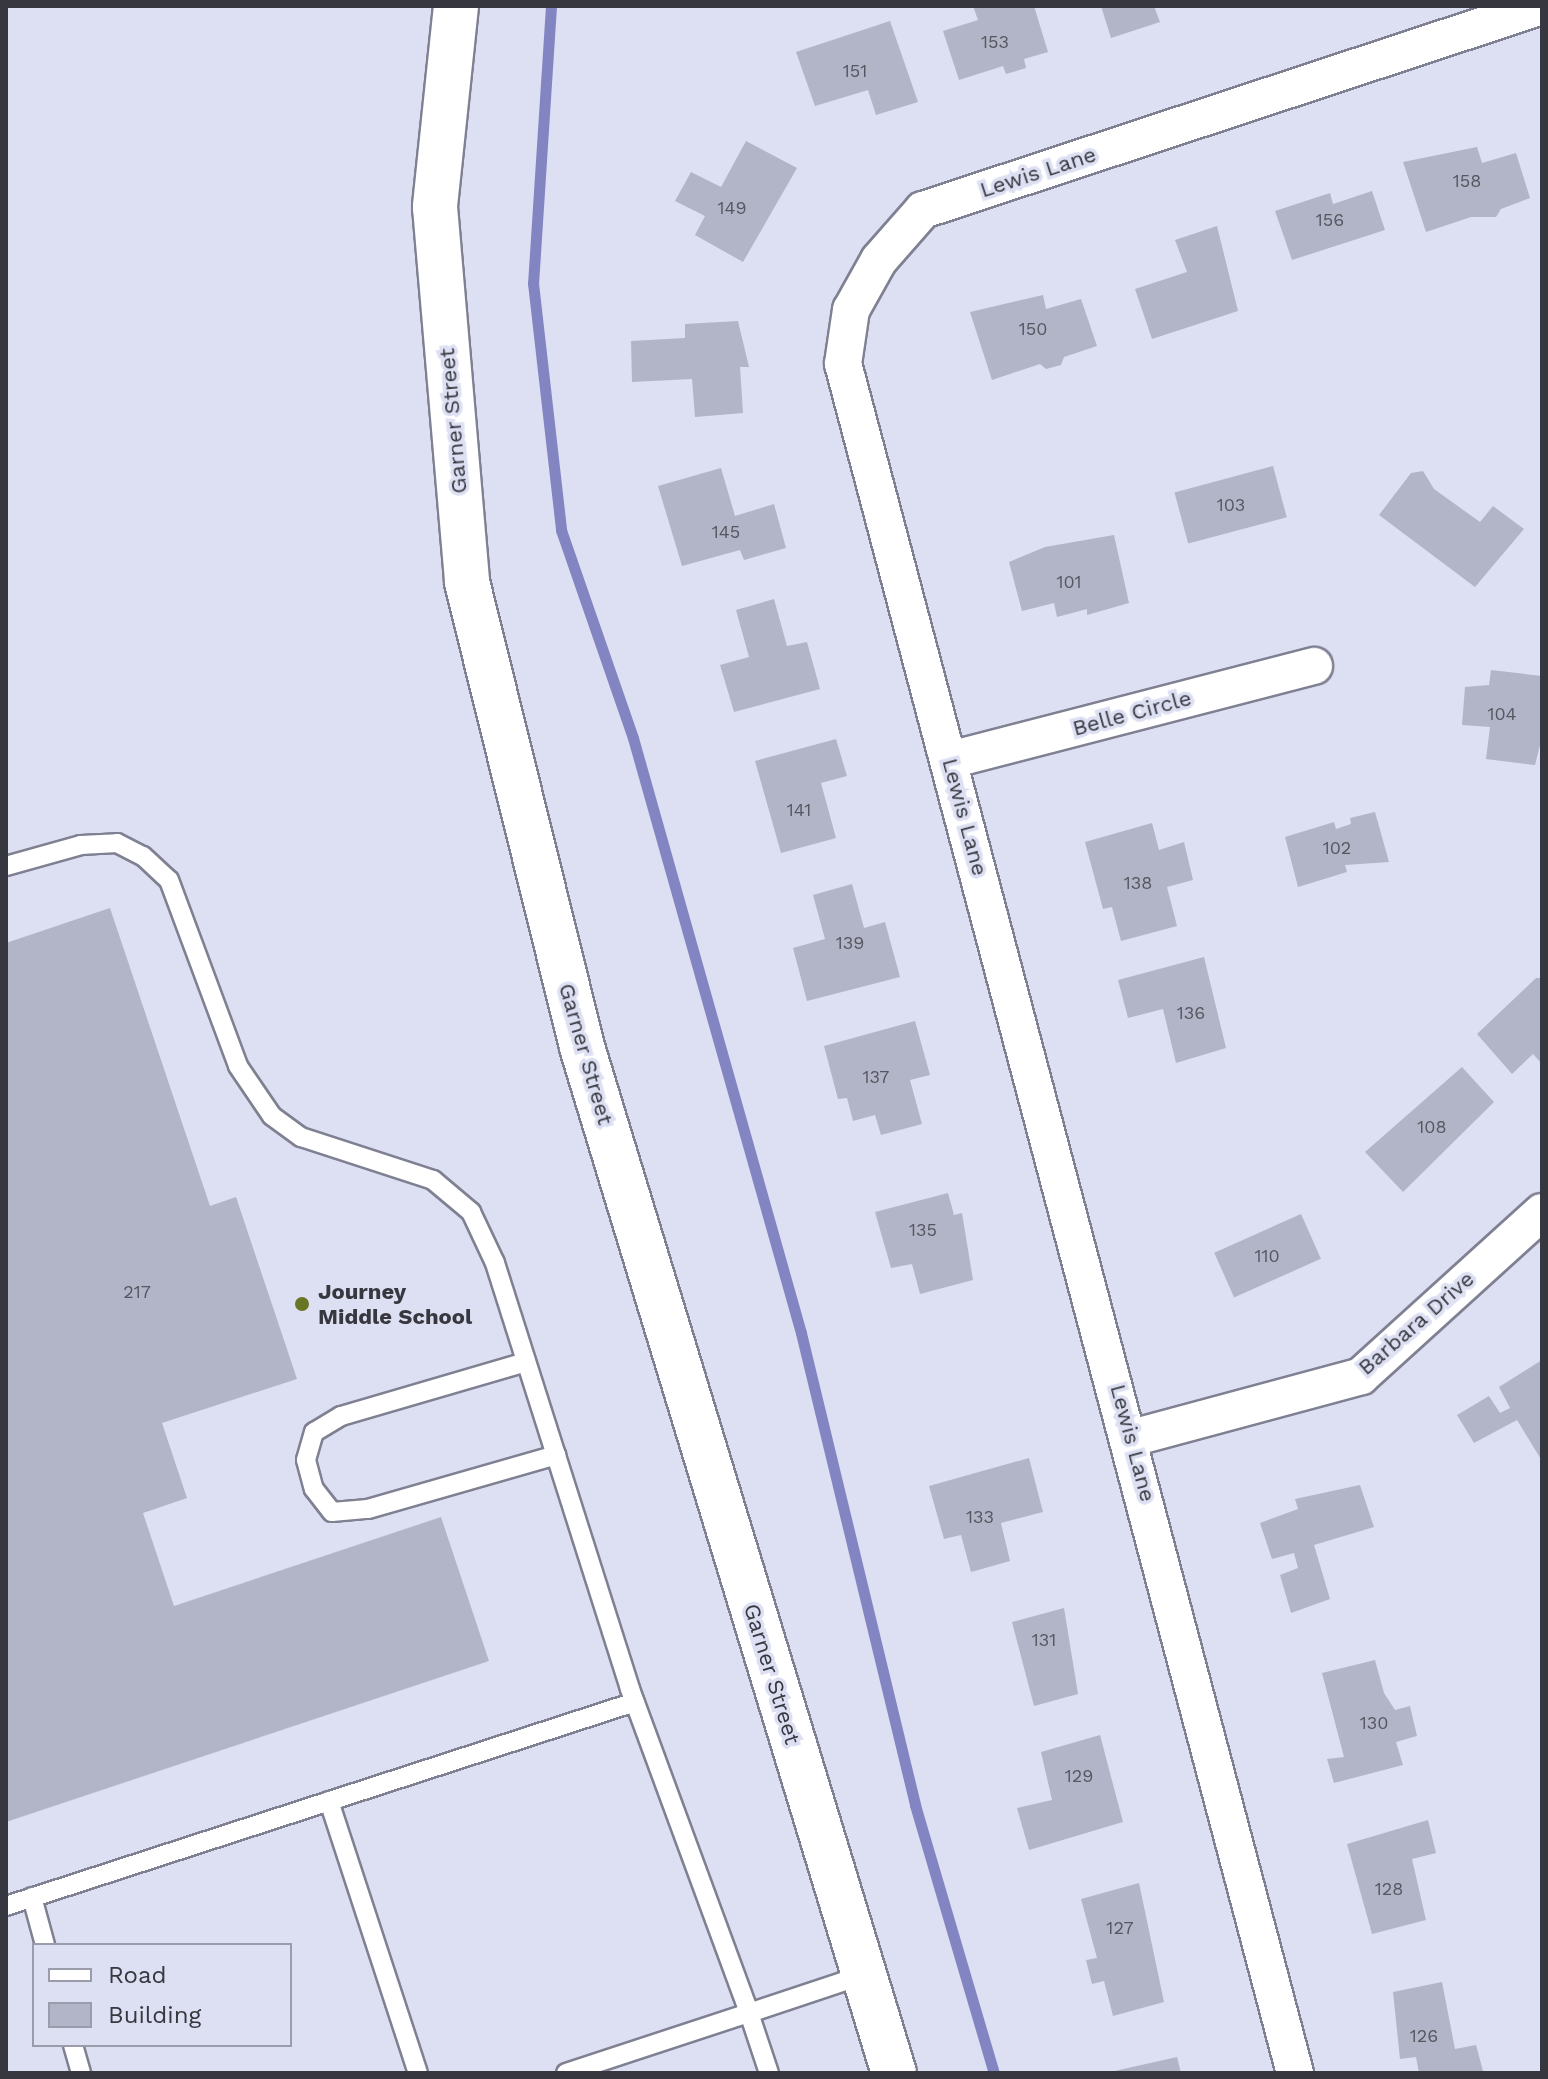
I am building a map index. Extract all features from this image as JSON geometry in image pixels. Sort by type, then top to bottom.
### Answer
[{"type":"street","name":"Garner Street","points":[[456,6],[435,207],[467,582],[582,1047],[894,2073]]},
{"type":"street","name":"Lewis Lane","points":[[1295,2073],[1132,1438],[843,364],[851,310],[879,260],[923,210],[1542,6]]},
{"type":"street","name":"Belle Circle","points":[[950,760],[1314,666]]},
{"type":"street","name":"Barbara Drive","points":[[1132,1438],[1361,1376],[1542,1212]]},
{"type":"lane","points":[[6,866],[81,845],[117,843],[152,864],[169,880],[182,909],[238,1066],[272,1116],[301,1137],[433,1180],[471,1212],[526,1362],[635,1702],[769,2073]]},
{"type":"lane","points":[[526,1362],[341,1416],[314,1432],[306,1460],[314,1489],[332,1512],[368,1509],[556,1455]]},
{"type":"lane","points":[[6,1906],[635,1702]]},
{"type":"lane","points":[[329,1801],[418,2073]]},
{"type":"lane","points":[[32,1897],[44,1943]]},
{"type":"lane","points":[[566,2073],[863,1975]]},
{"type":"lane","points":[[74,2047],[81,2073]]},
{"type":"building","points":[[973,6],[1034,6],[1048,52],[1024,59],[1026,68],[1006,74],[1003,66],[959,80],[943,31],[978,20]]},
{"type":"building","points":[[1101,6],[1154,6],[1160,22],[1111,38]]},
{"type":"building","points":[[890,21],[918,102],[876,115],[868,90],[815,106],[796,52]]},
{"type":"building","points":[[746,141],[797,168],[743,262],[695,235],[705,216],[675,201],[691,172],[721,187]]},
{"type":"building","points":[[1477,147],[1482,163],[1516,153],[1530,198],[1501,209],[1496,217],[1471,217],[1426,232],[1403,162]]},
{"type":"building","points":[[1372,191],[1385,230],[1292,260],[1275,211],[1330,193],[1333,204]]},
{"type":"building","points":[[1217,226],[1238,311],[1152,339],[1135,289],[1187,272],[1175,240]]},
{"type":"building","points":[[1043,295],[1046,309],[1081,299],[1097,346],[1064,357],[1061,365],[1046,369],[1040,364],[992,380],[970,312]]},
{"type":"building","points":[[738,321],[749,367],[740,367],[743,413],[695,417],[692,379],[632,382],[631,341],[685,338],[685,324]]},
{"type":"building","points":[[1273,466],[1287,517],[1188,544],[1174,492]]},
{"type":"building","points":[[721,468],[735,516],[774,504],[786,548],[744,560],[740,550],[682,566],[658,486]]},
{"type":"building","points":[[1423,471],[1434,489],[1480,522],[1493,506],[1524,529],[1475,587],[1379,515],[1411,473]]},
{"type":"building","points":[[1114,535],[1129,603],[1087,615],[1087,609],[1057,617],[1054,603],[1022,611],[1009,562],[1045,547]]},
{"type":"building","points":[[774,599],[787,646],[807,642],[820,689],[734,712],[720,665],[749,657],[736,610]]},
{"type":"building","points":[[1491,670],[1542,676],[1542,737],[1535,765],[1486,759],[1490,727],[1462,725],[1465,687],[1489,685]]},
{"type":"building","points":[[836,739],[847,776],[821,783],[836,838],[781,853],[755,761]]},
{"type":"building","points":[[1375,812],[1389,862],[1345,865],[1347,872],[1298,887],[1285,837],[1334,822],[1336,829],[1351,824],[1350,818]]},
{"type":"building","points":[[1152,823],[1159,850],[1184,842],[1193,880],[1167,887],[1177,926],[1121,941],[1112,907],[1103,909],[1085,842]]},
{"type":"building","points":[[852,884],[864,928],[885,922],[900,977],[807,1001],[793,948],[825,939],[813,895]]},
{"type":"building","name":"Journey Middle School","points":[[110,908],[210,1206],[236,1197],[297,1379],[162,1423],[187,1498],[143,1513],[174,1606],[441,1517],[489,1661],[6,1822],[6,943]]},
{"type":"building","points":[[1204,957],[1226,1048],[1176,1063],[1163,1009],[1128,1018],[1118,980]]},
{"type":"building","points":[[1536,978],[1542,978],[1542,1064],[1533,1054],[1512,1074],[1477,1034]]},
{"type":"building","points":[[915,1021],[930,1075],[910,1080],[922,1124],[881,1135],[875,1115],[853,1121],[847,1098],[838,1099],[824,1046]]},
{"type":"building","points":[[1462,1067],[1494,1102],[1403,1192],[1365,1152]]},
{"type":"building","points":[[948,1193],[954,1215],[962,1213],[973,1280],[920,1294],[912,1264],[891,1268],[875,1212]]},
{"type":"building","points":[[1301,1214],[1321,1259],[1234,1297],[1214,1253]]},
{"type":"building","points":[[1542,1360],[1542,1461],[1517,1420],[1474,1443],[1457,1415],[1489,1396],[1500,1413],[1510,1408],[1499,1387]]},
{"type":"building","points":[[1029,1458],[1043,1512],[1001,1523],[1010,1561],[971,1572],[961,1535],[944,1539],[929,1486]]},
{"type":"building","points":[[1360,1485],[1374,1527],[1314,1545],[1330,1599],[1291,1613],[1280,1575],[1298,1568],[1294,1553],[1272,1559],[1260,1523],[1298,1509],[1295,1499]]},
{"type":"building","points":[[1064,1608],[1078,1694],[1034,1706],[1012,1622]]},
{"type":"building","points":[[1375,1660],[1384,1693],[1395,1710],[1410,1706],[1417,1736],[1396,1742],[1403,1765],[1334,1783],[1327,1759],[1344,1757],[1322,1673]]},
{"type":"building","points":[[1100,1735],[1123,1822],[1029,1850],[1017,1808],[1052,1800],[1041,1752]]},
{"type":"building","points":[[1428,1820],[1436,1853],[1412,1859],[1426,1920],[1372,1934],[1347,1844]]},
{"type":"building","points":[[1139,1883],[1164,2002],[1113,2016],[1104,1981],[1092,1984],[1086,1960],[1097,1958],[1081,1899]]},
{"type":"building","points":[[1442,1982],[1455,2049],[1476,2045],[1483,2071],[1419,2073],[1416,2057],[1400,2059],[1393,1992]]},
{"type":"building","points":[[1177,2057],[1181,2073],[1110,2073],[1110,2072]]},
{"type":"waterway","points":[[551,6],[533,283],[561,530],[633,738],[801,1333],[915,1805],[994,2073]]},
{"type":"place","name":"Journey Middle School","points":[[302,1304]]}]
